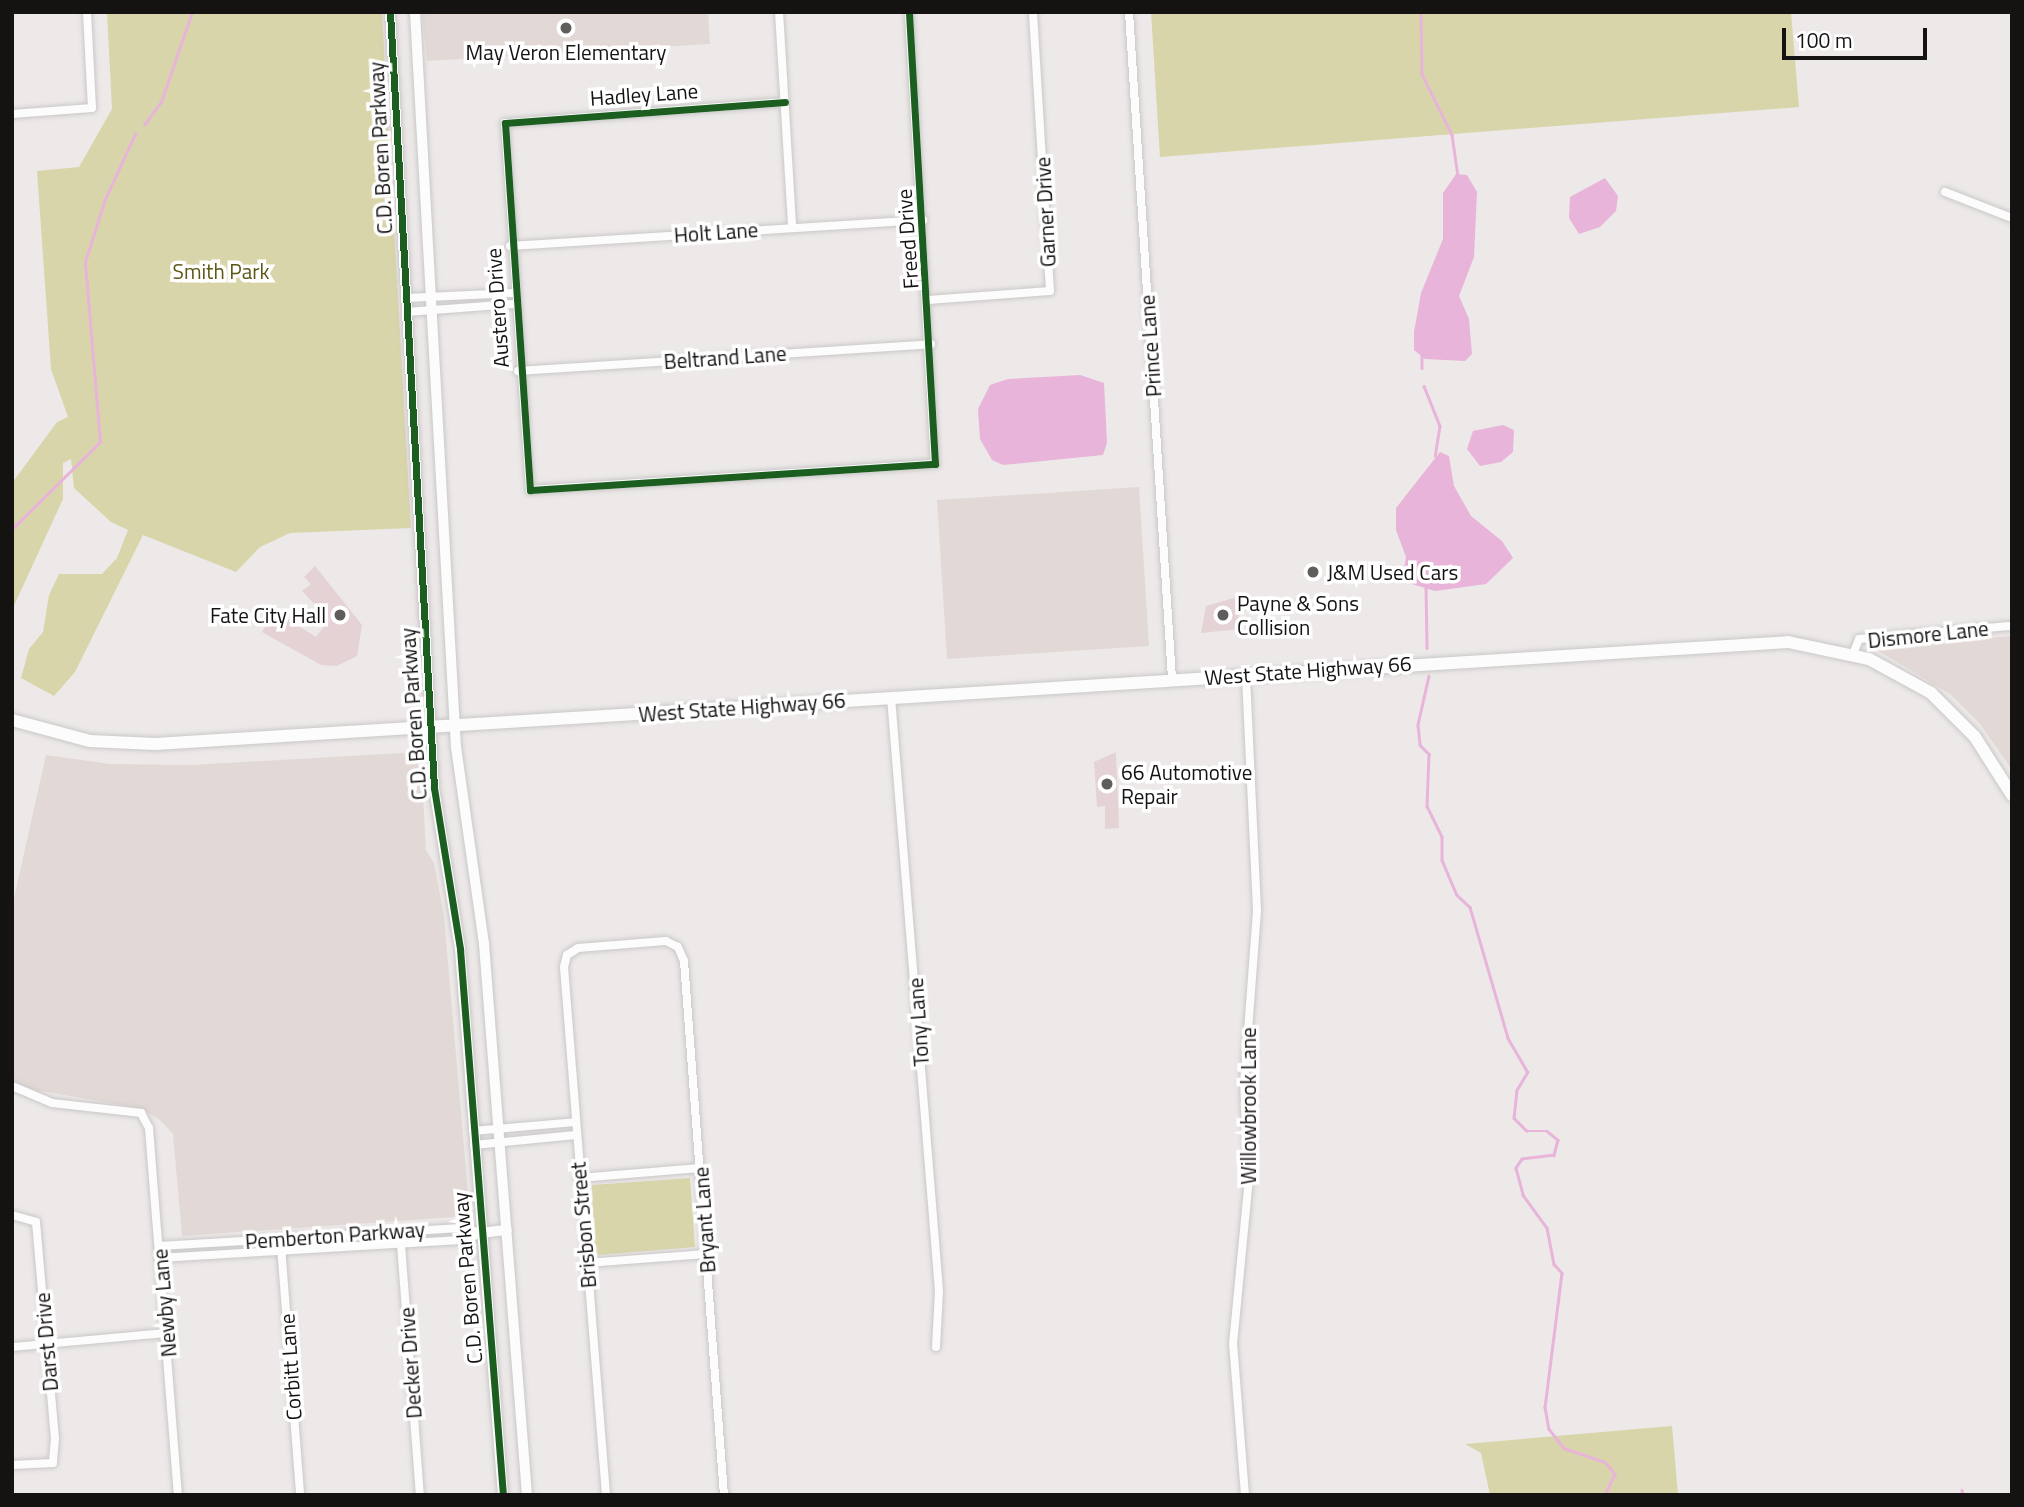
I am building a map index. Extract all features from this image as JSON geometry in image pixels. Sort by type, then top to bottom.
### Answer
[{"type":"main road","name":"West State Highway 66","points":[[12,720],[61,736],[131,744],[1762,642],[1819,644],[1853,654],[1902,675],[1956,715],[2012,795]]},
{"type":"street","points":[[12,114],[92,108],[87,12]]},
{"type":"street","name":"C.D. Boren Parkway","points":[[390,12],[434,788],[460,949],[503,1495]]},
{"type":"street","name":"C.D. Boren Parkway","points":[[415,12],[455,725],[484,944],[527,1495]]},
{"type":"street","points":[[779,12],[792,226]]},
{"type":"street","name":"Freed Drive","points":[[530,490],[935,464],[931,344],[909,12]]},
{"type":"street","name":"Garner Drive","points":[[928,300],[1050,291],[1033,12]]},
{"type":"street","name":"Prince Lane","points":[[1129,12],[1172,679]]},
{"type":"street","points":[[391,38],[416,40]]},
{"type":"street","name":"Hadley Lane","points":[[505,123],[785,102]]},
{"type":"street","name":"Austero Drive","points":[[505,123],[518,371],[530,490]]},
{"type":"street","points":[[1945,192],[2012,218]]},
{"type":"street","name":"Holt Lane","points":[[510,246],[792,226],[923,220]]},
{"type":"street","points":[[405,298],[513,293]]},
{"type":"street","points":[[406,312],[514,304]]},
{"type":"street","name":"Beltrand Lane","points":[[518,371],[931,344]]},
{"type":"street","points":[[421,571],[445,570]]},
{"type":"street","name":"Dismore Lane","points":[[1853,654],[1859,639],[2012,626]]},
{"type":"street","name":"Willowbrook Lane","points":[[1245,1495],[1233,1345],[1249,1178],[1244,1084],[1257,910],[1246,674]]},
{"type":"street","name":"Tony Lane","points":[[891,697],[939,1291],[936,1346]]},
{"type":"street","name":"Brisbon Street","points":[[606,1495],[575,1122],[568,955],[578,948],[666,941],[678,947]]},
{"type":"street","name":"Bryant Lane","points":[[678,947],[684,961],[724,1495]]},
{"type":"street","name":"Newby Lane","points":[[12,1086],[52,1103],[141,1113],[149,1128],[167,1333],[177,1495]]},
{"type":"street","points":[[473,1131],[575,1122]]},
{"type":"street","points":[[474,1145],[576,1135]]},
{"type":"street","points":[[579,1178],[700,1168]]},
{"type":"street","name":"Darst Drive","points":[[12,1215],[36,1222],[53,1463],[12,1465]]},
{"type":"street","name":"Pemberton Parkway","points":[[159,1246],[465,1228],[481,1233]]},
{"type":"street","points":[[481,1233],[507,1230]]},
{"type":"street","name":"Decker Drive","points":[[400,1231],[420,1495]]},
{"type":"street","name":"Pemberton Parkway","points":[[159,1258],[465,1240],[481,1233]]},
{"type":"street","name":"Corbitt Lane","points":[[280,1239],[300,1495]]},
{"type":"street","points":[[587,1264],[706,1254]]},
{"type":"street","points":[[12,1347],[167,1333]]},
{"type":"shaded area","name":"May Veron Elementary","points":[[422,12],[708,12],[710,44],[427,61]]},
{"type":"shaded area","points":[[1456,174],[1467,175],[1477,192],[1474,257],[1459,296],[1469,319],[1472,354],[1465,361],[1425,359],[1414,350],[1414,332],[1421,293],[1443,239],[1443,193]]},
{"type":"shaded area","points":[[1605,178],[1618,196],[1616,211],[1600,227],[1579,234],[1569,218],[1570,197]]},
{"type":"shaded area","points":[[1080,375],[1104,383],[1107,443],[1103,455],[1003,465],[992,460],[980,439],[978,409],[990,385],[1008,379]]},
{"type":"shaded area","points":[[1503,425],[1514,430],[1513,452],[1501,462],[1480,466],[1467,449],[1473,431]]},
{"type":"shaded area","points":[[1440,452],[1449,456],[1454,486],[1471,516],[1502,541],[1513,558],[1486,584],[1435,591],[1402,581],[1406,557],[1396,530],[1396,508]]},
{"type":"shaded area","points":[[1139,487],[1149,646],[947,659],[937,500]]},
{"type":"shaded area","points":[[2012,636],[2012,770],[1981,725],[1950,694],[1872,647]]},
{"type":"shaded area","points":[[403,753],[421,760],[426,850],[434,863],[444,916],[470,1216],[182,1236],[173,1134],[160,1120],[139,1108],[35,1090],[12,1081],[12,907],[46,755],[110,764],[191,765]]},
{"type":"green space","name":"Smith Park","points":[[107,12],[382,12],[411,528],[290,533],[260,547],[236,572],[143,535],[75,672],[54,696],[21,678],[29,649],[43,632],[49,595],[59,574],[102,574],[117,558],[128,530],[111,522],[74,488],[71,459],[63,463],[63,499],[12,610],[12,483],[57,422],[68,417],[51,369],[37,171],[79,167],[112,109]]},
{"type":"green space","points":[[1151,12],[1791,12],[1799,107],[1160,157]]},
{"type":"green space","points":[[690,1178],[695,1247],[599,1255],[594,1250],[592,1185]]},
{"type":"green space","points":[[1672,1426],[1678,1495],[1490,1495],[1481,1453],[1465,1444]]},
{"type":"building","name":"Fate City Hall","points":[[315,566],[362,625],[357,656],[337,666],[321,665],[262,632],[270,619],[278,625],[284,617],[316,637],[329,620],[302,591],[311,584],[304,577]]},
{"type":"building","name":"Payne & Sons Collision","points":[[1237,597],[1240,629],[1201,633],[1206,606]]},
{"type":"building","name":"66 Automotive Repair","points":[[1116,752],[1119,828],[1105,829],[1105,806],[1097,807],[1094,762]]},
{"type":"waterway","points":[[144,125],[161,102],[192,12]]},
{"type":"waterway","points":[[1421,12],[1422,74],[1452,135],[1458,176]]},
{"type":"waterway","points":[[12,529],[100,442],[85,262],[105,199],[135,134]]},
{"type":"waterway","points":[[1422,354],[1422,368]]},
{"type":"waterway","points":[[1424,386],[1440,426],[1435,456]]},
{"type":"waterway","points":[[1426,588],[1427,648]]},
{"type":"waterway","points":[[1429,676],[1418,725],[1420,745],[1429,754],[1427,806],[1442,837],[1442,860],[1457,895],[1470,907],[1508,1038],[1528,1072],[1517,1090],[1514,1118],[1527,1131],[1547,1131],[1558,1140],[1554,1155],[1522,1159],[1516,1168],[1523,1195],[1547,1228],[1554,1264],[1562,1273],[1545,1407],[1549,1429],[1564,1448],[1605,1462],[1615,1474],[1605,1495]]},
{"type":"waterway","points":[[1962,1490],[1963,1495]]},
{"type":"cycle path","points":[[390,12],[434,788],[460,949],[503,1495]]},
{"type":"cycle path","points":[[785,102],[505,123],[530,490],[935,464],[909,12]]},
{"type":"place","name":"May Veron Elementary","points":[[566,28]]},
{"type":"place","name":"J&M Used Cars","points":[[1313,572]]},
{"type":"place","name":"Fate City Hall","points":[[340,615]]},
{"type":"place","name":"Payne & Sons Collision","points":[[1223,615]]},
{"type":"place","name":"66 Automotive Repair","points":[[1107,784]]}]
